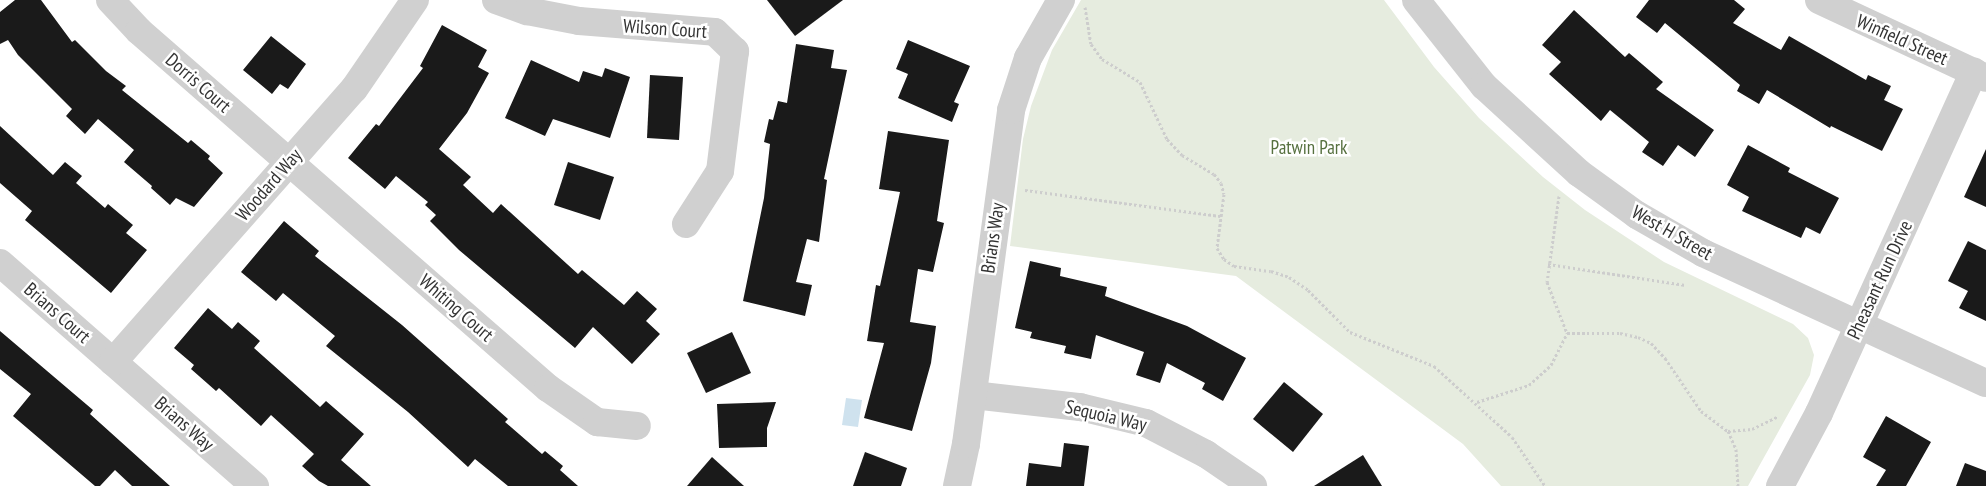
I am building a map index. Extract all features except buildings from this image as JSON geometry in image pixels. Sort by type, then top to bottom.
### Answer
[{"type":"street","name":"Dorris Court","points":[[110,0],[139,31],[288,162]]},
{"type":"street","name":"Woodard Way","points":[[113,362],[354,89],[415,0]]},
{"type":"street","name":"Wilson Court","points":[[496,0],[528,11],[579,21],[715,32],[735,51],[720,171],[686,224]]},
{"type":"street","name":"Brians Way","points":[[957,486],[973,395],[1011,110],[1028,58],[1061,0]]},
{"type":"street","name":"West H Street","points":[[1416,0],[1484,86],[1579,173],[1638,215],[1703,253],[1986,384]]},
{"type":"street","name":"Winfield Street","points":[[1819,0],[1980,75]]},
{"type":"street","name":"Pheasant Run Drive","points":[[1786,484],[1980,75]]},
{"type":"street","name":"Whiting Court","points":[[288,162],[548,388],[598,422],[637,426]]},
{"type":"street","name":"Brians Court","points":[[0,264],[113,362]]},
{"type":"street","name":"Brians Way","points":[[113,362],[255,486]]},
{"type":"street","name":"Sequoia Way","points":[[973,395],[1080,406],[1146,423],[1206,454],[1253,486]]},
{"type":"path","points":[[1086,0],[1086,27],[1091,44],[1102,59],[1140,82],[1167,140],[1182,155],[1214,174],[1220,183],[1224,194],[1217,248],[1224,259],[1234,266],[1271,270],[1288,277],[1308,290],[1350,332],[1434,366],[1477,402],[1512,437],[1545,486]]},
{"type":"path","points":[[1020,189],[1220,216]]},
{"type":"path","points":[[1559,196],[1548,264],[1548,292],[1567,333]]},
{"type":"path","points":[[1548,264],[1685,285]]},
{"type":"path","points":[[1477,402],[1529,384],[1551,365],[1567,333]]},
{"type":"path","points":[[1567,333],[1620,333],[1651,343],[1665,358],[1701,411],[1728,431],[1736,449],[1738,486]]},
{"type":"path","points":[[1728,431],[1752,428],[1777,417]]},
{"type":"green space","name":"Patwin Park","points":[[1081,0],[1384,0],[1434,67],[1479,118],[1543,177],[1585,210],[1664,262],[1793,324],[1808,338],[1814,355],[1810,375],[1748,486],[1501,486],[1463,444],[1236,276],[1010,246],[1023,139],[1031,106],[1052,50]]},
{"type":"water","points":[[846,398],[862,400],[858,427],[842,425]]}]
